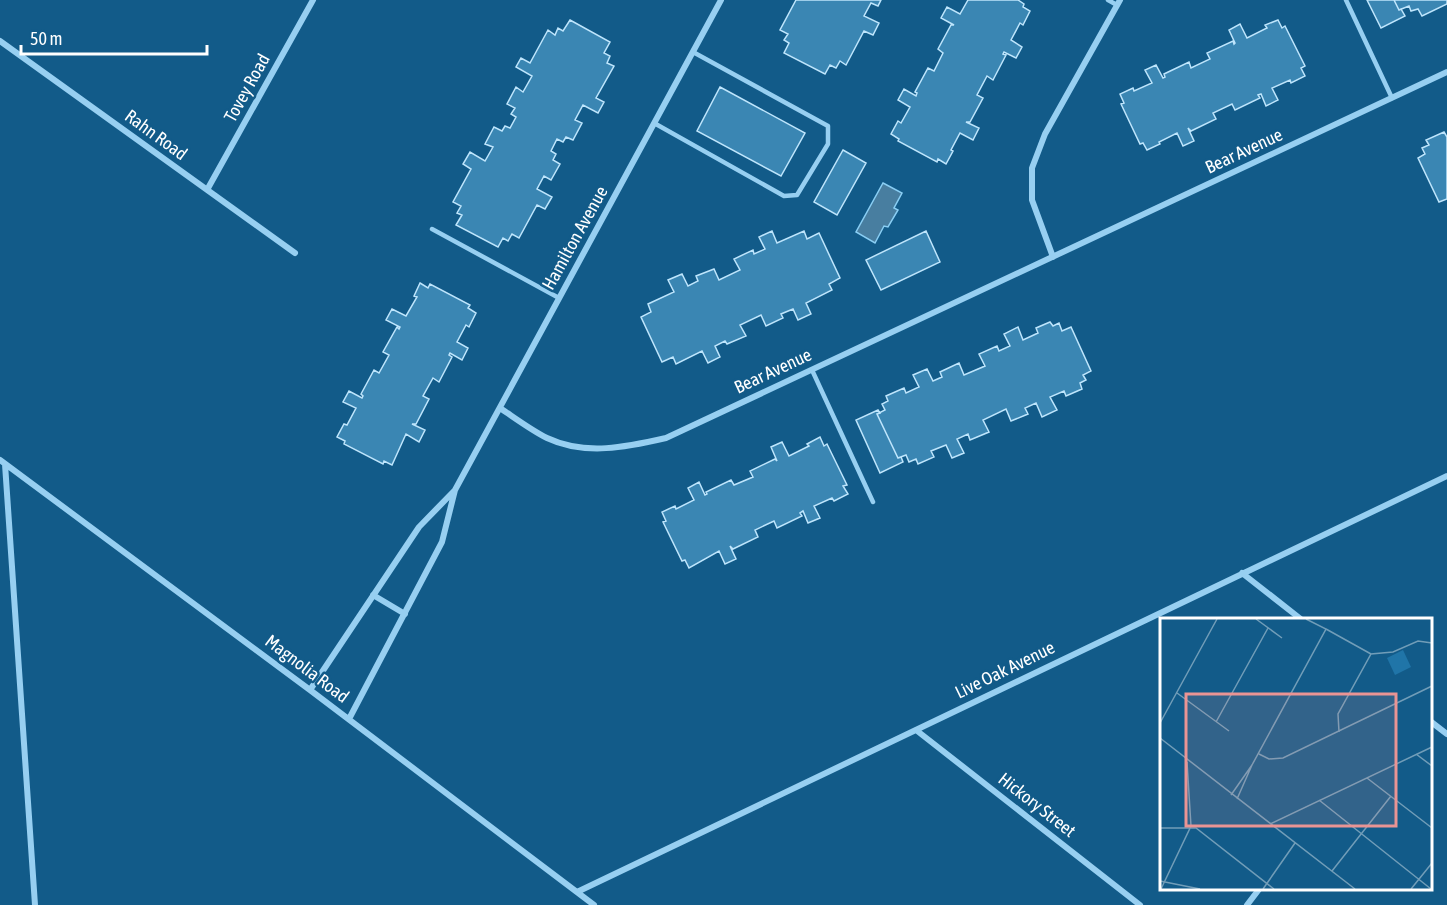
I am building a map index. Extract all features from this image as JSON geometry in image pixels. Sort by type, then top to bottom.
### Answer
[{"type":"street","name":"Tovey Road","points":[[207,190],[313,0]]},
{"type":"street","name":"Hamilton Avenue","points":[[349,719],[442,542],[455,490],[721,0]]},
{"type":"street","points":[[1053,257],[1032,200],[1032,168],[1045,134],[1119,2]]},
{"type":"street","name":"Rahn Road","points":[[0,41],[295,253]]},
{"type":"street","name":"Bear Avenue","points":[[500,408],[548,438],[571,446],[595,449],[628,446],[666,438],[1447,72]]},
{"type":"street","points":[[2,462],[35,905]]},
{"type":"street","name":"Magnolia Road","points":[[2,462],[349,719],[594,905]]},
{"type":"street","name":"Live Oak Avenue","points":[[577,892],[1447,476]]},
{"type":"street","name":"Hamilton Avenue","points":[[310,690],[419,527],[455,490]]},
{"type":"street","points":[[1242,573],[1299,618]]},
{"type":"street","points":[[373,595],[405,614]]},
{"type":"street","points":[[1432,722],[1447,734]]},
{"type":"street","name":"Hickory Street","points":[[916,730],[1140,905]]},
{"type":"street","points":[[1246,905],[1258,890]]},
{"type":"lane","points":[[1108,0],[1119,2]]},
{"type":"lane","points":[[1346,0],[1392,98]]},
{"type":"lane","points":[[654,123],[784,196],[797,195],[828,144],[828,126],[693,51]]},
{"type":"lane","points":[[432,229],[559,298]]},
{"type":"lane","points":[[812,370],[873,502]]},
{"type":"water","points":[[883,183],[902,193],[894,208],[898,210],[888,227],[884,226],[875,243],[856,232]]},
{"type":"building","points":[[796,0],[881,0],[878,6],[871,3],[864,16],[879,23],[873,35],[864,31],[846,65],[840,61],[836,68],[830,65],[825,74],[784,53],[789,43],[784,40],[788,34],[780,30]]},
{"type":"building","points":[[968,0],[1018,0],[1030,11],[1023,25],[1020,23],[1011,40],[1022,47],[1016,58],[1004,52],[1003,54],[1006,55],[993,80],[987,76],[977,95],[983,98],[970,122],[966,122],[979,128],[973,140],[960,133],[946,164],[938,159],[937,162],[898,141],[899,139],[891,134],[898,121],[901,123],[910,107],[898,100],[904,89],[916,96],[915,92],[928,68],[934,71],[943,53],[938,49],[951,25],[954,25],[941,18],[947,7],[960,14]]},
{"type":"building","points":[[1367,0],[1394,0],[1405,16],[1381,28]]},
{"type":"building","points":[[1394,0],[1447,0],[1447,4],[1422,16],[1418,9],[1411,11],[1409,6],[1399,10]]},
{"type":"building","points":[[570,20],[610,42],[604,53],[610,56],[607,63],[614,66],[596,98],[604,102],[598,113],[583,105],[575,120],[582,123],[573,140],[566,137],[563,142],[557,139],[551,151],[556,154],[553,160],[560,164],[551,180],[544,176],[537,189],[552,197],[545,209],[537,205],[519,238],[512,234],[508,241],[503,238],[498,247],[456,225],[462,215],[457,213],[461,206],[453,202],[471,169],[463,164],[470,152],[485,161],[493,147],[485,144],[494,127],[502,131],[505,126],[510,128],[516,117],[511,114],[515,108],[507,104],[516,87],[523,92],[532,76],[516,67],[521,58],[530,63],[548,30],[555,35],[558,28],[563,31]]},
{"type":"building","points":[[1278,20],[1282,28],[1285,26],[1305,66],[1301,68],[1305,76],[1272,88],[1278,100],[1266,106],[1261,94],[1258,95],[1260,98],[1235,110],[1232,104],[1213,113],[1216,119],[1191,131],[1188,128],[1194,141],[1183,146],[1177,133],[1147,150],[1143,143],[1140,144],[1121,104],[1124,103],[1120,94],[1152,83],[1145,70],[1156,65],[1163,78],[1164,74],[1189,62],[1191,68],[1210,59],[1207,53],[1233,41],[1235,43],[1229,30],[1240,24],[1247,38],[1267,28],[1265,25]]},
{"type":"building","points":[[720,87],[805,133],[781,176],[697,131]]},
{"type":"building","points":[[1444,132],[1447,137],[1447,199],[1439,202],[1418,158],[1425,154],[1422,148],[1429,145],[1426,140]]},
{"type":"building","points":[[843,150],[866,163],[837,215],[814,202]]},
{"type":"building","points":[[772,231],[777,243],[804,231],[807,239],[819,233],[840,278],[829,284],[832,290],[806,303],[811,314],[798,320],[793,309],[781,314],[783,318],[766,326],[761,315],[740,325],[746,336],[715,346],[720,357],[708,363],[702,351],[676,364],[673,357],[662,362],[641,317],[651,312],[648,304],[674,292],[668,280],[682,274],[688,286],[698,281],[696,276],[714,269],[719,280],[740,270],[734,259],[753,250],[754,254],[765,249],[759,237]]},
{"type":"building","points":[[926,231],[940,262],[881,290],[866,260]]},
{"type":"building","points":[[420,283],[428,288],[430,284],[470,305],[468,308],[476,313],[469,327],[466,325],[457,342],[468,348],[462,360],[450,353],[452,357],[439,382],[433,378],[423,396],[429,399],[416,424],[412,424],[425,430],[419,442],[406,434],[392,465],[384,461],[383,464],[344,444],[345,441],[337,437],[356,408],[343,402],[349,391],[362,398],[361,394],[374,370],[379,373],[389,355],[383,352],[397,327],[399,329],[400,327],[386,320],[392,309],[406,316],[417,297],[414,296]]},
{"type":"building","points":[[1050,322],[1053,326],[1059,323],[1062,331],[1071,327],[1091,371],[1083,375],[1086,380],[1080,383],[1082,389],[1066,396],[1064,391],[1050,397],[1057,410],[1042,417],[1036,403],[1025,408],[1028,414],[1011,421],[1006,409],[983,420],[989,432],[970,440],[968,434],[957,439],[964,453],[952,458],[946,445],[931,451],[934,457],[918,464],[916,459],[909,462],[906,455],[898,458],[877,414],[885,410],[882,404],[888,401],[886,396],[904,388],[906,393],[919,387],[913,375],[927,369],[933,381],[942,377],[940,372],[959,363],[964,375],[985,366],[979,354],[997,346],[999,351],[1010,346],[1004,334],[1018,327],[1023,340],[1038,333],[1036,328]]},
{"type":"building","points":[[878,410],[880,413],[877,414],[898,458],[901,457],[903,462],[880,473],[856,420]]},
{"type":"building","points":[[820,437],[824,446],[827,444],[847,485],[843,486],[848,494],[834,501],[832,498],[814,506],[820,518],[808,523],[803,511],[800,513],[802,516],[777,528],[774,521],[755,530],[758,537],[733,549],[730,546],[736,559],[725,564],[719,551],[689,568],[685,560],[682,561],[663,522],[666,521],[662,512],[675,506],[676,509],[694,500],[688,488],[699,482],[705,495],[706,492],[731,480],[734,485],[753,477],[750,471],[775,459],[777,461],[771,447],[782,442],[789,456],[809,446],[807,444]]}]
